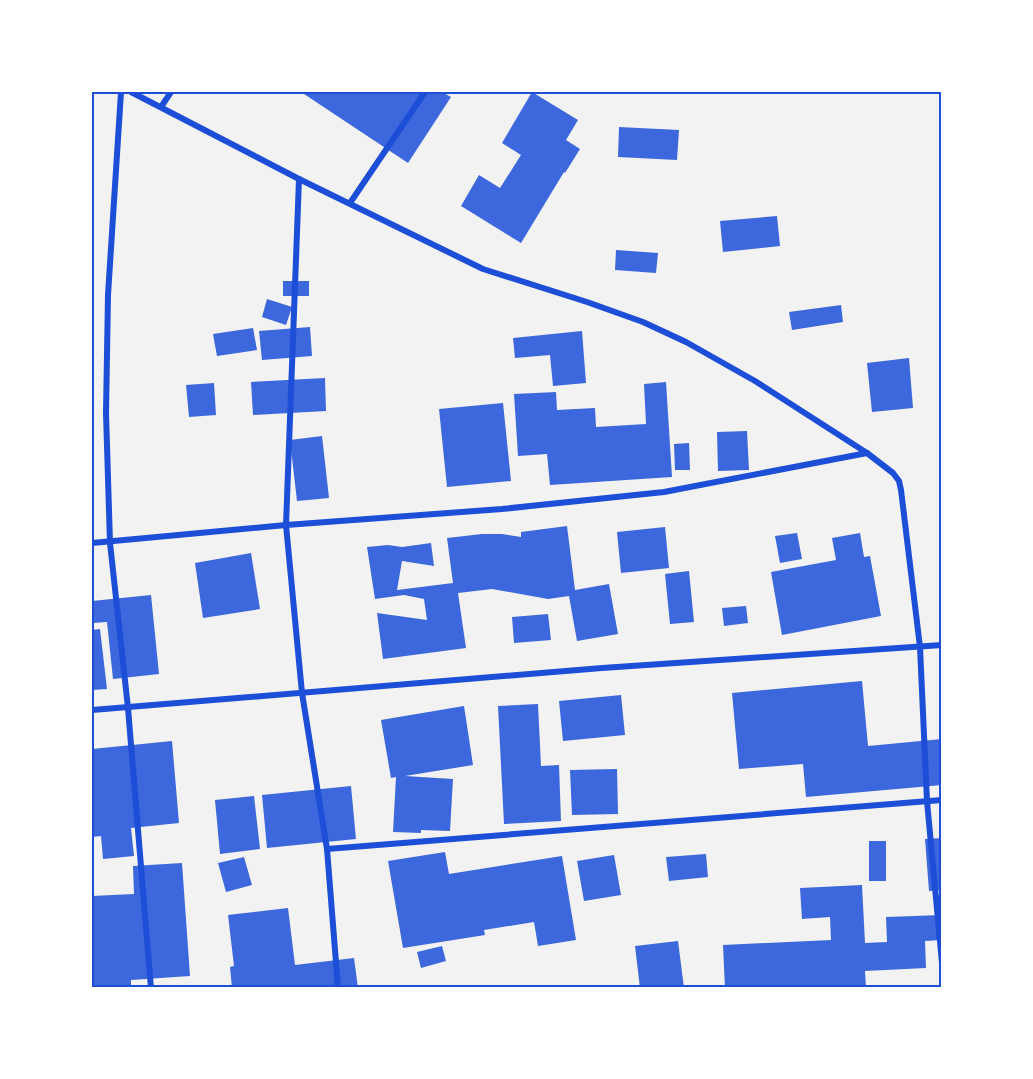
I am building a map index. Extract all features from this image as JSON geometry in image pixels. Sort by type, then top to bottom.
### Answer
[{"type":"street","points":[[121,92],[108,295],[106,412],[110,543],[128,708],[151,987]]},
{"type":"street","points":[[131,92],[299,179],[483,269],[644,322],[686,342],[755,381],[867,453],[893,473],[901,490],[920,647],[927,801],[942,963]]},
{"type":"street","points":[[160,107],[171,92]]},
{"type":"street","points":[[350,203],[425,92]]},
{"type":"street","points":[[299,179],[286,525],[302,693],[327,849],[338,987]]},
{"type":"street","points":[[92,543],[286,525],[502,509],[664,492],[867,453]]},
{"type":"street","points":[[92,710],[614,667],[942,645]]},
{"type":"street","points":[[327,849],[942,800]]},
{"type":"building","points":[[301,92],[442,92],[451,97],[408,163]]},
{"type":"building","points":[[532,92],[578,120],[566,140],[580,149],[521,243],[461,206],[479,175],[500,188],[521,155],[502,143]]},
{"type":"building","points":[[619,127],[679,130],[677,160],[618,157]]},
{"type":"building","points":[[777,216],[780,246],[723,252],[720,221]]},
{"type":"building","points":[[616,250],[658,253],[656,273],[615,270]]},
{"type":"building","points":[[283,281],[309,281],[309,296],[283,296]]},
{"type":"building","points":[[267,299],[292,307],[286,325],[262,317]]},
{"type":"building","points":[[841,305],[843,322],[792,330],[789,312]]},
{"type":"building","points":[[310,327],[312,356],[262,360],[259,331]]},
{"type":"building","points":[[253,328],[257,350],[217,356],[213,334]]},
{"type":"building","points":[[582,331],[586,383],[553,386],[550,355],[515,358],[513,338]]},
{"type":"building","points":[[909,358],[913,408],[872,412],[867,363]]},
{"type":"building","points":[[325,378],[326,411],[253,415],[251,382]]},
{"type":"building","points":[[666,382],[672,477],[550,485],[547,454],[518,456],[514,394],[556,392],[557,410],[595,408],[596,427],[646,424],[644,384]]},
{"type":"building","points":[[214,383],[216,415],[189,417],[186,385]]},
{"type":"building","points":[[503,403],[511,481],[447,487],[439,409]]},
{"type":"building","points":[[747,431],[749,470],[718,471],[717,432]]},
{"type":"building","points":[[322,436],[329,498],[297,501],[290,440]]},
{"type":"building","points":[[689,443],[690,470],[675,470],[674,444]]},
{"type":"building","points":[[567,526],[575,590],[609,584],[618,634],[577,641],[569,596],[548,599],[492,589],[458,593],[466,648],[383,659],[377,613],[427,620],[424,599],[404,595],[375,599],[367,547],[388,545],[402,547],[431,543],[434,566],[402,561],[397,590],[453,583],[447,538],[482,534],[521,537],[521,532]]},
{"type":"building","points":[[665,527],[669,568],[621,573],[617,532]]},
{"type":"building","points":[[797,533],[802,559],[780,563],[775,536]]},
{"type":"building","points":[[860,533],[864,557],[870,556],[881,616],[782,635],[771,572],[836,560],[832,538]]},
{"type":"building","points":[[251,553],[260,609],[203,618],[195,563]]},
{"type":"building","points":[[689,571],[694,622],[670,624],[665,574]]},
{"type":"building","points":[[151,595],[159,674],[113,679],[107,622],[92,623],[92,601]]},
{"type":"building","points":[[746,606],[748,623],[724,626],[722,608]]},
{"type":"building","points":[[548,614],[551,640],[514,643],[512,617]]},
{"type":"building","points":[[100,629],[107,689],[92,690],[92,630]]},
{"type":"building","points":[[862,681],[868,746],[942,739],[942,785],[806,797],[803,764],[739,769],[732,693]]},
{"type":"building","points":[[621,695],[625,735],[563,741],[559,701]]},
{"type":"building","points":[[538,704],[541,766],[559,765],[561,821],[504,824],[498,706]]},
{"type":"building","points":[[464,706],[473,765],[405,776],[453,779],[450,831],[393,832],[396,777],[391,778],[381,720]]},
{"type":"building","points":[[172,741],[179,823],[131,828],[134,856],[103,859],[101,836],[92,837],[92,749]]},
{"type":"building","points":[[617,769],[618,814],[572,815],[570,770]]},
{"type":"building","points":[[351,786],[356,839],[267,848],[262,795]]},
{"type":"building","points":[[254,796],[260,849],[220,854],[215,800]]},
{"type":"building","points":[[942,838],[942,890],[929,891],[925,839]]},
{"type":"building","points":[[869,841],[886,841],[886,881],[869,881]]},
{"type":"building","points":[[445,852],[449,874],[562,856],[576,940],[538,946],[534,922],[484,930],[485,935],[403,948],[388,861]]},
{"type":"building","points":[[706,854],[708,877],[669,881],[666,857]]},
{"type":"building","points":[[614,855],[621,895],[584,901],[577,861]]},
{"type":"building","points":[[244,857],[252,885],[226,892],[218,863]]},
{"type":"building","points":[[182,863],[190,976],[131,980],[131,987],[92,988],[92,896],[134,894],[133,866]]},
{"type":"building","points":[[862,885],[865,943],[887,942],[886,917],[942,915],[942,940],[925,941],[926,968],[865,971],[866,988],[725,988],[723,945],[831,940],[830,917],[802,919],[800,888]]},
{"type":"building","points":[[288,908],[295,965],[354,958],[358,988],[232,988],[230,967],[234,966],[228,915]]},
{"type":"building","points":[[678,941],[684,988],[640,988],[635,946]]},
{"type":"building","points":[[442,946],[446,961],[421,968],[417,952]]}]
